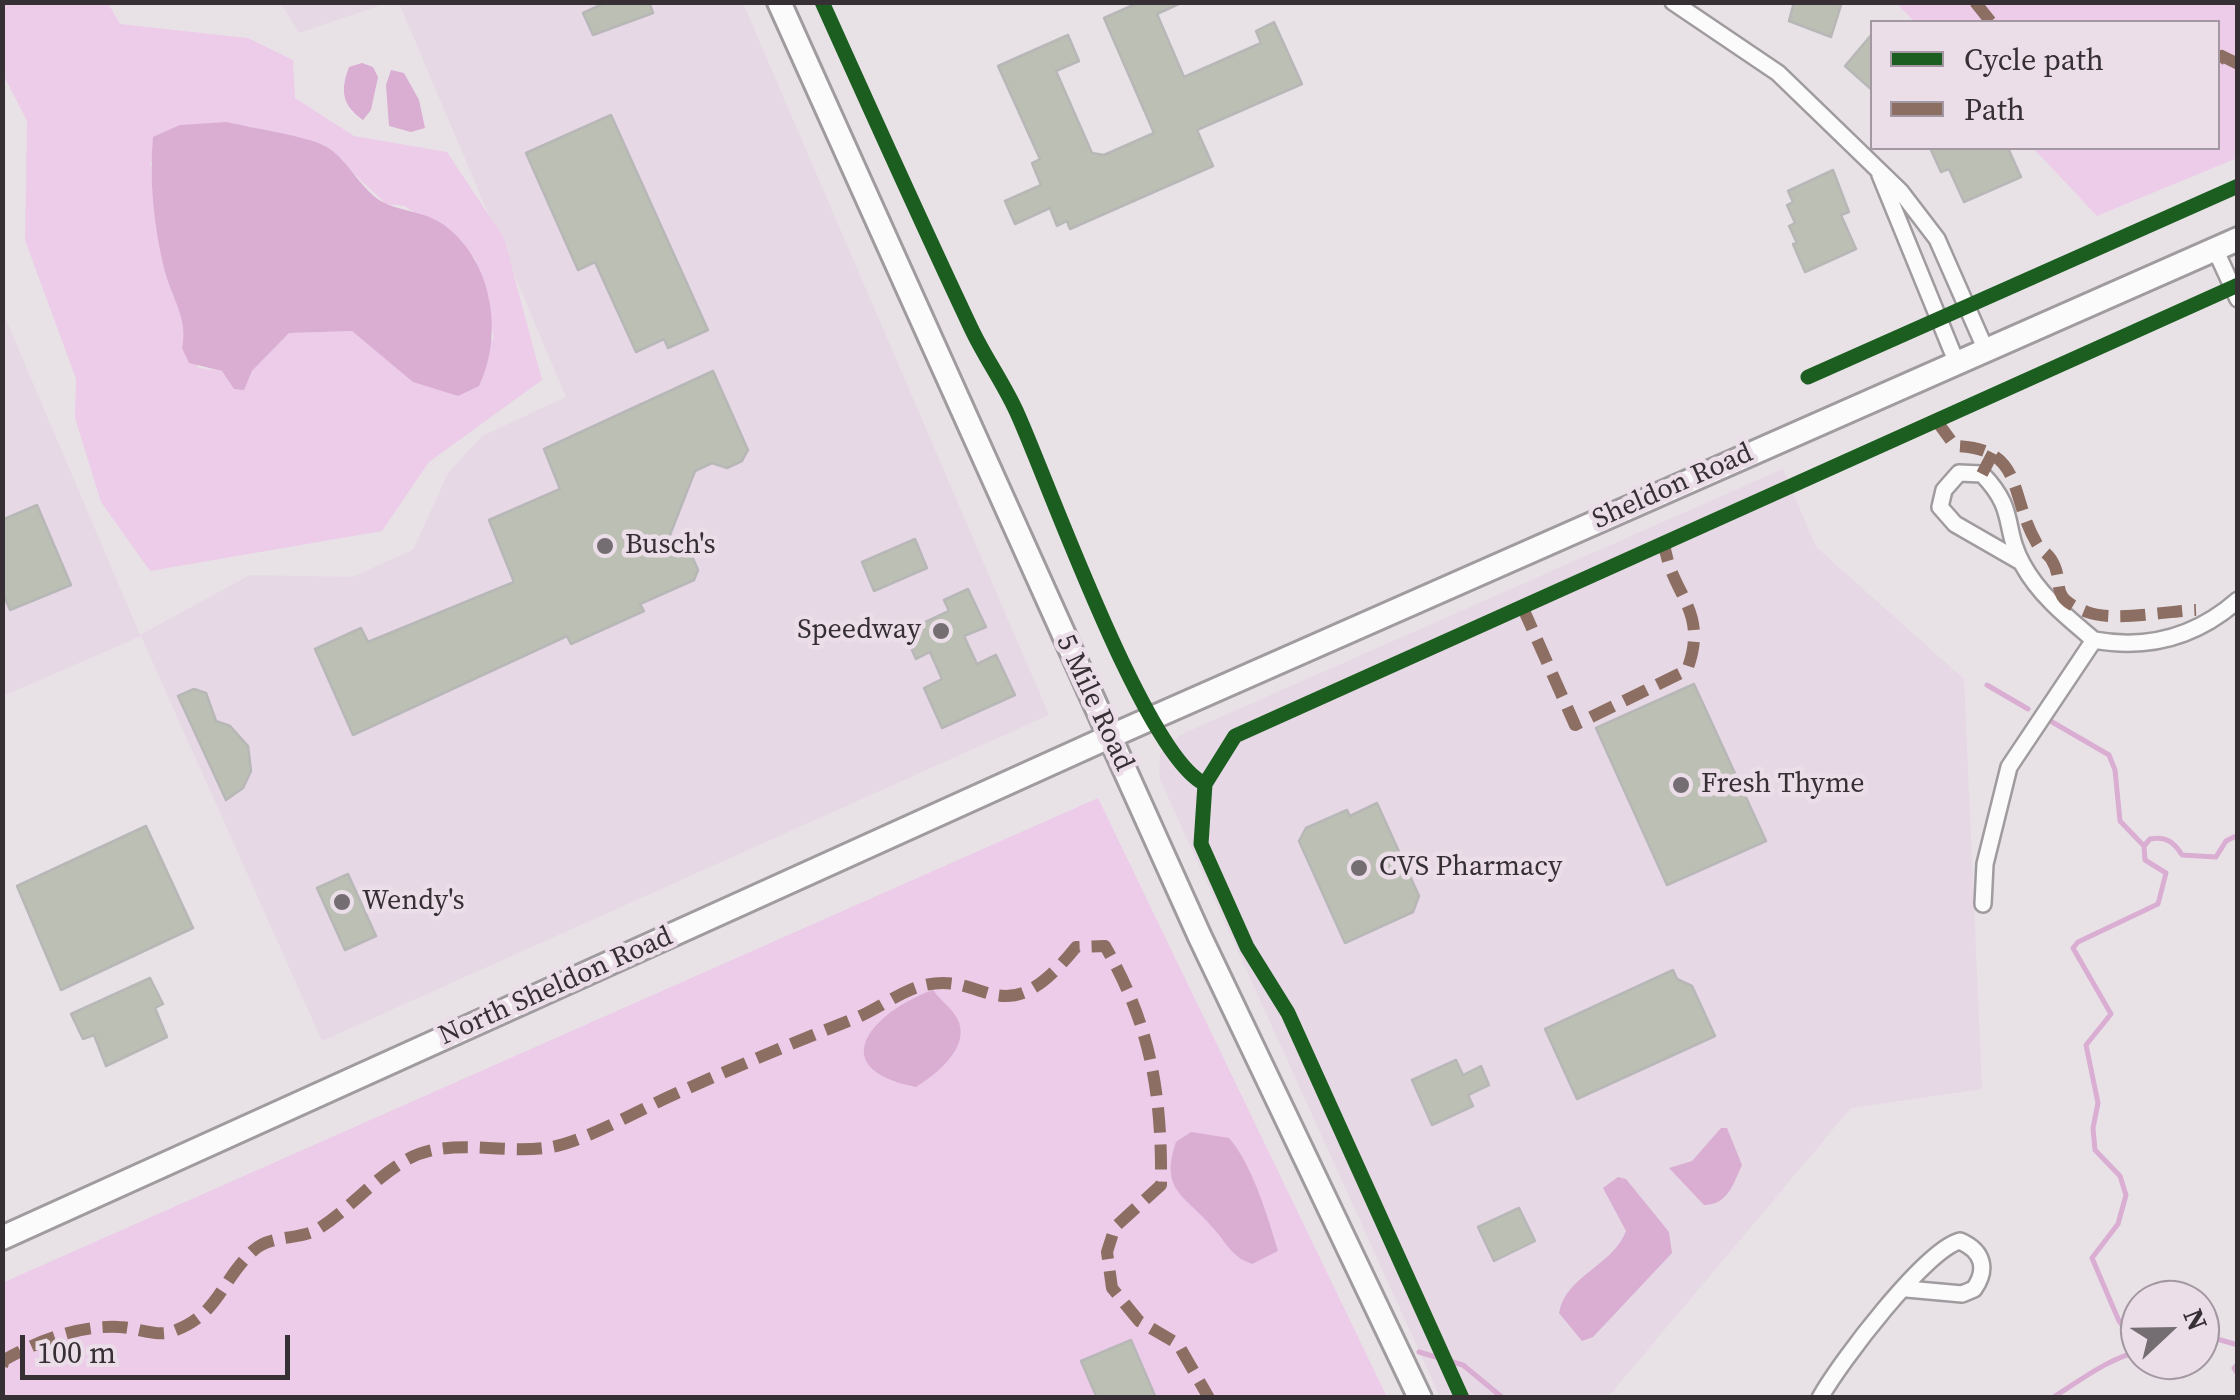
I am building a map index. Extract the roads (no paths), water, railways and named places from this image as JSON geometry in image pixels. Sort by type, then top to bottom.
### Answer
[{"type":"main road","name":"5 Mile Road","points":[[779,2],[1109,737],[1420,1398]]},
{"type":"main road","name":"Sheldon Road","points":[[1109,737],[1956,360],[2238,239]]},
{"type":"main road","name":"North Sheldon Road","points":[[2,1238],[1109,737]]},
{"type":"street","points":[[1673,2],[1778,74],[1877,167],[1937,239],[1985,348]]},
{"type":"street","points":[[1877,167],[1956,360]]},
{"type":"street","points":[[2214,249],[2238,299]]},
{"type":"street","points":[[2021,562],[1955,524],[1940,507],[1944,490],[1959,473],[1982,474],[2004,496],[2021,562],[2038,589],[2094,640],[2157,643],[2216,619],[2238,600]]},
{"type":"street","points":[[1983,904],[1984,864],[2009,767],[2094,640]]},
{"type":"street","points":[[1820,1398],[1883,1309],[1907,1289],[1944,1246],[1960,1241],[1980,1255],[1983,1268],[1974,1289],[1962,1294],[1907,1289]]},
{"type":"waterway","points":[[1987,685],[2028,709]]},
{"type":"waterway","points":[[2047,719],[2109,755],[2115,770],[2120,821],[2144,846],[2145,860],[2166,873],[2158,904],[2078,942],[2073,948],[2111,1014],[2086,1045],[2098,1103],[2093,1128],[2095,1150],[2120,1176],[2126,1195],[2118,1224],[2092,1258],[2120,1322]]},
{"type":"waterway","points":[[2144,846],[2150,839],[2161,838],[2173,843],[2182,855],[2216,857],[2226,841],[2238,835]]},
{"type":"waterway","points":[[2220,1340],[2238,1345]]},
{"type":"waterway","points":[[1419,1352],[1463,1365],[1503,1398]]},
{"type":"waterway","points":[[2052,1398],[2120,1358]]},
{"type":"waterway","points":[[2238,1364],[2234,1368],[2238,1374]]},
{"type":"place","name":"Busch's","points":[[605,546]]},
{"type":"place","name":"Speedway","points":[[941,631]]},
{"type":"place","name":"Fresh Thyme","points":[[1681,785]]},
{"type":"place","name":"CVS Pharmacy","points":[[1359,868]]},
{"type":"place","name":"Wendy's","points":[[342,902]]}]
